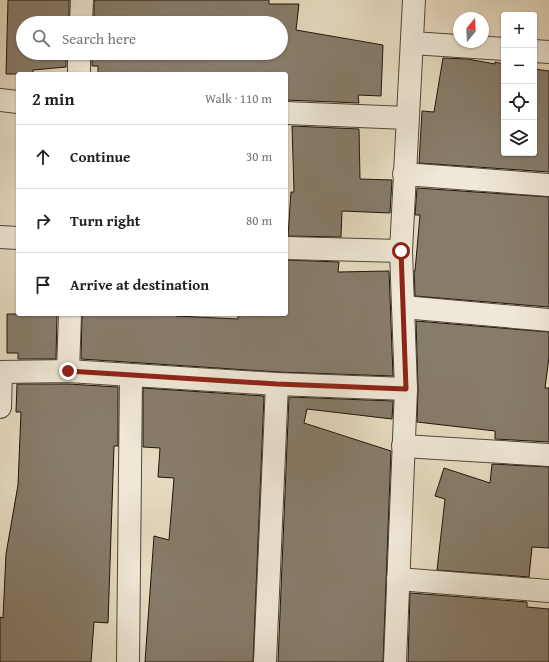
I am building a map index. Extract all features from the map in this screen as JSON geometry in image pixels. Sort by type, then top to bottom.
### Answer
[{"type":"street","points":[[81,16],[82,0]]},
{"type":"street","points":[[395,662],[406,389],[401,251],[414,0]]},
{"type":"street","points":[[412,43],[501,49]]},
{"type":"street","points":[[537,51],[549,52]]},
{"type":"street","points":[[79,72],[80,60]]},
{"type":"street","points":[[0,100],[16,102]]},
{"type":"street","points":[[288,113],[407,118]]},
{"type":"street","points":[[404,174],[549,185]]},
{"type":"street","points":[[0,237],[16,238]]},
{"type":"street","points":[[288,248],[401,251]]},
{"type":"street","points":[[404,307],[549,320]]},
{"type":"street","points":[[68,371],[70,316]]},
{"type":"street","points":[[0,407],[1,372],[68,371],[277,384],[406,389]]},
{"type":"street","points":[[128,662],[132,376]]},
{"type":"street","points":[[265,662],[277,384]]},
{"type":"street","points":[[403,446],[549,455]]},
{"type":"street","points":[[398,579],[549,592]]},
{"type":"building","points":[[8,0],[69,0],[69,16],[16,16],[16,60],[66,60],[66,67],[6,74]]},
{"type":"building","points":[[94,0],[269,0],[269,4],[299,4],[296,30],[383,45],[381,96],[358,95],[359,103],[288,100],[288,72],[98,72],[98,66],[92,66],[92,60],[288,60],[288,16],[94,16]]},
{"type":"building","points":[[443,58],[467,59],[495,64],[495,62],[501,63],[501,156],[537,156],[537,69],[549,71],[549,172],[419,163],[422,111],[434,112]]},
{"type":"building","points":[[292,126],[359,129],[360,179],[392,180],[390,213],[342,211],[341,237],[288,236],[291,192],[294,192]]},
{"type":"building","points":[[417,188],[549,197],[549,307],[415,296],[414,271],[420,215],[415,215]]},
{"type":"building","points":[[288,260],[339,262],[338,272],[389,271],[393,376],[278,372],[81,359],[82,316],[176,316],[238,319],[238,316],[288,316]]},
{"type":"building","points":[[7,314],[16,314],[16,316],[57,316],[56,359],[18,359],[18,353],[7,353]]},
{"type":"building","points":[[416,321],[549,332],[549,357],[545,388],[549,388],[549,442],[495,439],[495,431],[417,422],[418,389]]},
{"type":"building","points":[[17,384],[68,384],[118,387],[118,446],[114,446],[108,623],[94,622],[91,662],[0,662],[0,617],[3,618],[6,554],[18,485],[21,412],[16,412]]},
{"type":"building","points":[[143,388],[264,396],[253,662],[145,662],[154,536],[169,540],[174,478],[158,477],[160,448],[143,447]]},
{"type":"building","points":[[289,397],[393,401],[392,419],[307,409],[304,423],[391,451],[383,662],[278,662]]},
{"type":"building","points":[[492,464],[549,467],[549,548],[532,547],[529,577],[437,570],[445,499],[435,496],[444,468],[490,483]]},
{"type":"building","points":[[410,593],[527,602],[527,607],[549,609],[549,662],[408,662]]},
{"type":"route","points":[[68,371],[277,384],[406,389],[401,251]]}]
